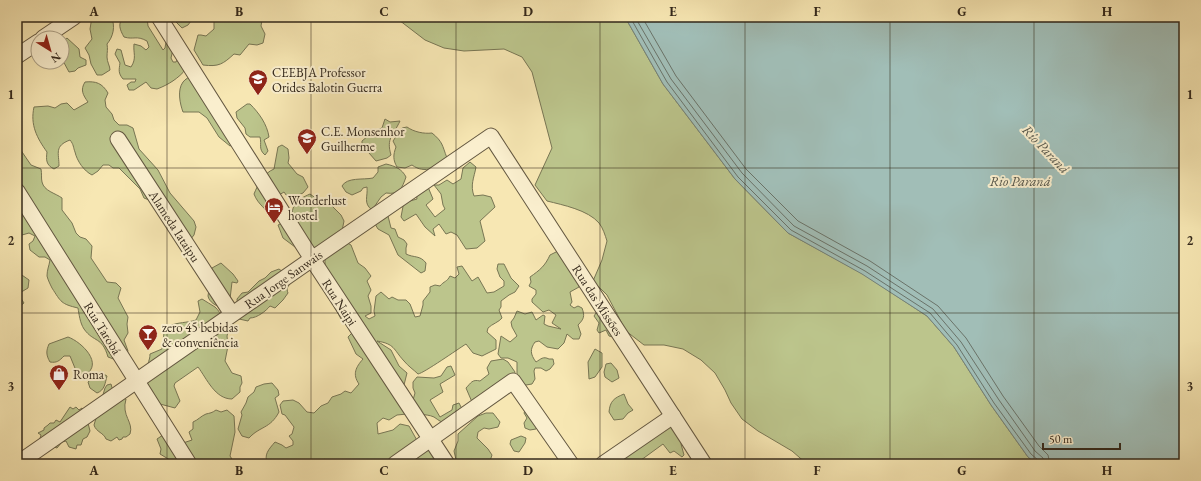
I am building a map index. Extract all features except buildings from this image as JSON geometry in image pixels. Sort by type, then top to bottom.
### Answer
[{"type":"street","points":[[55,30],[74,17]]},
{"type":"street","name":"Rua Naipi","points":[[159,17],[312,259],[447,464]]},
{"type":"street","points":[[17,56],[30,47]]},
{"type":"street","name":"Rua Jorge Sanwais","points":[[17,464],[491,136]]},
{"type":"street","name":"Rua das Missões","points":[[491,136],[704,464]]},
{"type":"street","name":"Alameda Iataipu","points":[[118,139],[232,314]]},
{"type":"street","name":"Rua Tarobá","points":[[19,197],[190,464]]},
{"type":"street","points":[[395,464],[513,381],[571,464]]},
{"type":"street","points":[[603,464],[673,416]]},
{"type":"green space","points":[[92,17],[111,17],[113,20],[114,28],[111,38],[107,44],[107,59],[110,70],[102,75],[97,75],[85,48],[92,39],[90,29]]},
{"type":"green space","points":[[124,17],[147,17],[148,26],[163,50],[166,42],[170,38],[174,45],[171,58],[173,62],[176,62],[179,56],[186,69],[173,81],[157,89],[151,88],[146,82],[134,90],[129,90],[127,85],[131,82],[135,82],[136,79],[123,79],[121,77],[119,71],[120,63],[115,54],[117,49],[121,50],[125,65],[131,67],[134,58],[134,44],[141,46],[146,50],[149,47],[147,41],[143,39],[124,37],[120,29],[120,22]]},
{"type":"green space","points":[[171,17],[194,17],[188,25],[182,28]]},
{"type":"green space","points":[[214,17],[265,17],[262,20],[261,26],[265,34],[263,43],[257,45],[249,44],[240,55],[234,54],[220,64],[213,66],[203,65],[194,50],[198,35],[206,36],[214,29]]},
{"type":"green space","points":[[395,17],[625,17],[663,84],[735,179],[788,233],[863,274],[927,316],[954,347],[991,405],[1028,457],[1037,464],[807,464],[792,451],[758,431],[742,419],[731,403],[715,373],[701,360],[683,349],[664,345],[644,345],[626,331],[607,295],[593,281],[602,260],[607,241],[599,223],[594,218],[582,211],[547,201],[535,185],[552,148],[532,72],[522,57],[504,49],[464,51],[444,48],[425,40]]},
{"type":"green space","points":[[70,41],[79,49],[80,57],[86,60],[86,65],[75,71],[69,72]]},
{"type":"green space","points":[[193,74],[236,143],[230,146],[219,137],[207,118],[199,112],[183,112],[180,101],[181,85]]},
{"type":"green space","points":[[85,82],[96,82],[101,85],[108,93],[105,100],[106,107],[112,114],[114,120],[119,125],[127,125],[133,128],[139,149],[158,170],[170,193],[194,221],[196,227],[194,235],[190,240],[154,202],[144,198],[140,189],[119,168],[103,165],[92,175],[86,171],[77,159],[70,140],[59,147],[59,166],[54,169],[48,164],[47,152],[35,131],[33,120],[34,107],[48,106],[55,108],[61,104],[67,103],[74,110],[88,102],[83,92]]},
{"type":"green space","points":[[247,104],[250,104],[256,111],[266,128],[269,137],[264,140],[268,151],[265,155],[261,149],[260,137],[250,137],[246,134],[245,128],[237,118],[236,112]]},
{"type":"green space","points":[[385,119],[390,122],[400,121],[391,137],[389,145],[391,155],[387,158],[376,161],[362,145],[362,141],[374,131],[382,128]]},
{"type":"green space","points":[[407,127],[419,132],[432,133],[436,136],[443,147],[447,158],[439,166],[436,164],[432,169],[426,170],[412,165],[405,168],[397,167],[394,157],[396,147],[393,141],[402,128]]},
{"type":"green space","points":[[17,142],[31,165],[41,169],[42,182],[45,188],[62,198],[62,210],[72,223],[76,233],[80,237],[86,239],[92,246],[91,258],[107,282],[116,283],[121,288],[118,298],[128,317],[128,333],[124,340],[128,351],[124,358],[119,361],[108,357],[103,346],[84,329],[78,308],[65,304],[57,296],[47,276],[50,260],[45,257],[39,257],[30,250],[29,244],[33,241],[35,236],[29,233],[22,235],[17,232],[17,214],[20,206],[17,195]]},
{"type":"green space","points":[[282,145],[288,149],[288,163],[297,174],[303,177],[308,187],[303,193],[289,199],[284,192],[279,195],[280,218],[273,219],[254,194],[262,179],[267,173],[274,169],[278,147]]},
{"type":"green space","points":[[470,162],[476,167],[472,185],[474,196],[483,195],[491,197],[495,207],[480,221],[485,241],[477,248],[466,249],[457,235],[451,232],[446,234],[439,224],[433,229],[435,236],[425,227],[416,214],[404,221],[401,217],[404,201],[417,199],[416,192],[428,187],[433,199],[426,205],[435,217],[445,209],[441,194],[434,185],[439,185],[447,180],[453,184],[461,179],[463,168]]},
{"type":"green space","points":[[386,164],[398,168],[406,177],[400,190],[394,193],[386,193],[381,197],[372,210],[367,202],[367,187],[352,195],[346,192],[342,186],[344,183],[351,180],[373,178],[378,172],[378,167]]},
{"type":"green space","points":[[310,194],[321,202],[330,204],[341,215],[344,221],[342,240],[351,245],[358,263],[365,268],[371,276],[367,281],[371,290],[368,296],[371,306],[371,313],[365,316],[369,319],[375,316],[374,311],[376,296],[381,292],[389,299],[392,297],[398,300],[406,300],[410,304],[415,317],[420,316],[423,301],[430,292],[430,287],[435,285],[440,286],[450,276],[455,278],[459,274],[457,267],[462,266],[472,281],[478,277],[487,293],[494,292],[504,286],[504,281],[500,277],[497,269],[498,264],[504,264],[511,278],[519,286],[515,292],[501,301],[501,307],[499,310],[502,318],[488,328],[487,332],[496,340],[496,349],[482,356],[473,353],[466,344],[418,374],[406,363],[391,345],[377,341],[391,350],[399,366],[407,373],[404,385],[410,396],[407,414],[397,415],[389,420],[383,418],[377,423],[378,434],[393,430],[400,424],[409,426],[419,444],[437,454],[439,464],[329,464],[325,459],[317,464],[268,464],[266,455],[275,442],[286,448],[293,445],[293,441],[289,436],[292,434],[294,427],[285,415],[282,414],[280,405],[283,401],[293,400],[299,403],[307,412],[314,413],[321,406],[328,403],[332,397],[345,391],[351,393],[359,384],[355,374],[358,365],[363,359],[356,354],[348,337],[355,330],[357,321],[341,319],[318,274],[325,265],[325,253],[312,246],[302,248],[295,247],[283,238],[278,225],[286,221],[292,221],[292,211],[295,204],[301,198]]},
{"type":"green space","points":[[383,215],[388,216],[391,228],[395,229],[398,237],[404,240],[407,244],[406,254],[424,260],[426,263],[425,271],[421,273],[398,255],[389,235],[378,229],[375,224]]},
{"type":"green space","points":[[558,251],[579,280],[579,287],[570,292],[572,302],[570,305],[574,308],[578,306],[582,308],[583,317],[582,321],[578,325],[581,334],[579,339],[573,339],[567,334],[564,343],[558,349],[547,347],[539,341],[535,342],[531,352],[536,362],[542,358],[545,358],[553,359],[554,364],[546,371],[541,368],[535,368],[535,379],[532,384],[520,386],[517,377],[517,362],[508,358],[501,358],[498,354],[501,336],[510,342],[517,336],[511,322],[517,311],[525,314],[532,312],[536,320],[543,315],[545,316],[544,324],[561,329],[552,323],[556,315],[549,310],[543,312],[532,302],[532,299],[536,294],[536,290],[529,286],[531,282],[530,277],[542,268],[550,255]]},
{"type":"green space","points":[[221,263],[238,281],[237,283],[232,282],[230,299],[221,307],[213,303],[208,296],[212,268]]},
{"type":"green space","points":[[17,269],[19,273],[29,280],[28,288],[18,294],[24,303],[19,307],[17,306]]},
{"type":"green space","points":[[279,269],[286,272],[292,282],[288,287],[288,293],[283,300],[275,308],[270,306],[261,314],[250,318],[248,321],[239,319],[237,299],[242,293],[248,292],[271,272]]},
{"type":"green space","points":[[202,299],[218,310],[226,326],[229,328],[225,361],[232,373],[241,376],[242,383],[240,392],[232,399],[221,396],[212,388],[198,367],[175,383],[174,386],[180,401],[175,408],[160,404],[146,384],[150,354],[162,349],[164,333],[168,330],[169,326],[196,320],[200,312],[198,301]]},
{"type":"green space","points":[[598,310],[613,337],[609,336],[606,330],[599,333],[597,330],[599,323],[594,316]]},
{"type":"green space","points":[[68,337],[85,348],[92,359],[90,370],[85,375],[77,373],[70,356],[64,356],[56,362],[50,362],[49,360],[47,349],[49,344]]},
{"type":"green space","points":[[595,349],[602,353],[602,367],[595,377],[589,379],[588,362]]},
{"type":"green space","points":[[503,359],[508,362],[515,372],[514,377],[472,402],[466,388],[472,382],[480,381],[489,374],[487,368],[491,361]]},
{"type":"green space","points":[[611,363],[617,370],[619,378],[612,382],[605,377],[604,372],[606,364]]},
{"type":"green space","points":[[451,366],[455,375],[440,384],[443,392],[430,400],[440,417],[452,410],[453,405],[459,403],[462,409],[447,423],[441,422],[432,416],[420,414],[413,400],[415,393],[413,382],[417,377],[434,378],[441,376],[447,367]]},
{"type":"green space","points":[[100,372],[107,376],[103,388],[97,393],[90,388],[88,382]]},
{"type":"green space","points":[[272,383],[278,390],[279,395],[275,398],[279,412],[276,418],[249,438],[242,436],[238,429],[242,415],[241,412],[248,397],[254,392],[256,387]]},
{"type":"green space","points":[[111,384],[116,394],[126,399],[125,410],[131,430],[130,434],[126,437],[119,440],[117,437],[111,441],[106,439],[94,425],[105,388],[107,385]]},
{"type":"green space","points":[[624,394],[628,404],[633,410],[623,419],[614,420],[609,412],[610,405],[615,399]]},
{"type":"green space","points":[[70,407],[73,409],[76,407],[79,410],[82,408],[85,411],[90,431],[87,437],[83,439],[81,445],[77,445],[76,449],[69,447],[66,441],[62,442],[57,448],[39,442],[41,435],[38,433],[44,430],[44,428],[50,423],[54,423],[56,420],[60,422]]},
{"type":"green space","points":[[526,409],[539,424],[536,429],[530,430],[525,428],[524,423],[527,418],[524,413]]},
{"type":"green space","points":[[216,410],[221,412],[227,410],[234,416],[235,432],[230,456],[235,464],[173,464],[170,460],[160,454],[161,449],[157,439],[163,435],[183,443],[192,440],[189,432],[193,429],[193,422]]},
{"type":"green space","points":[[486,413],[493,413],[500,422],[498,427],[489,429],[484,428],[478,432],[477,438],[492,455],[489,464],[457,464],[454,451],[458,441],[458,434],[478,416]]},
{"type":"green space","points":[[666,417],[682,442],[681,444],[684,455],[682,457],[674,451],[670,453],[663,444],[637,463],[638,464],[610,464]]},
{"type":"green space","points":[[521,436],[526,438],[525,443],[519,452],[514,451],[510,444],[511,440]]},
{"type":"water","name":"Rio Paraná","points":[[625,17],[1184,17],[1184,464],[1037,464],[1028,457],[991,405],[954,347],[927,316],[862,274],[788,233],[735,179],[663,84]]},
{"type":"place","name":"CEEBJA Professor Orides Balotin Guerra","points":[[258,96]]},
{"type":"place","name":"C.E. Monsenhor Guilherme","points":[[307,155]]},
{"type":"place","name":"Wonderlust hostel","points":[[274,224]]},
{"type":"place","name":"zero 45 bebidas & conveniência","points":[[148,351]]},
{"type":"place","name":"Roma","points":[[59,391]]},
{"type":"water label","name":"Río Paraná","points":[[1046,149]]}]
